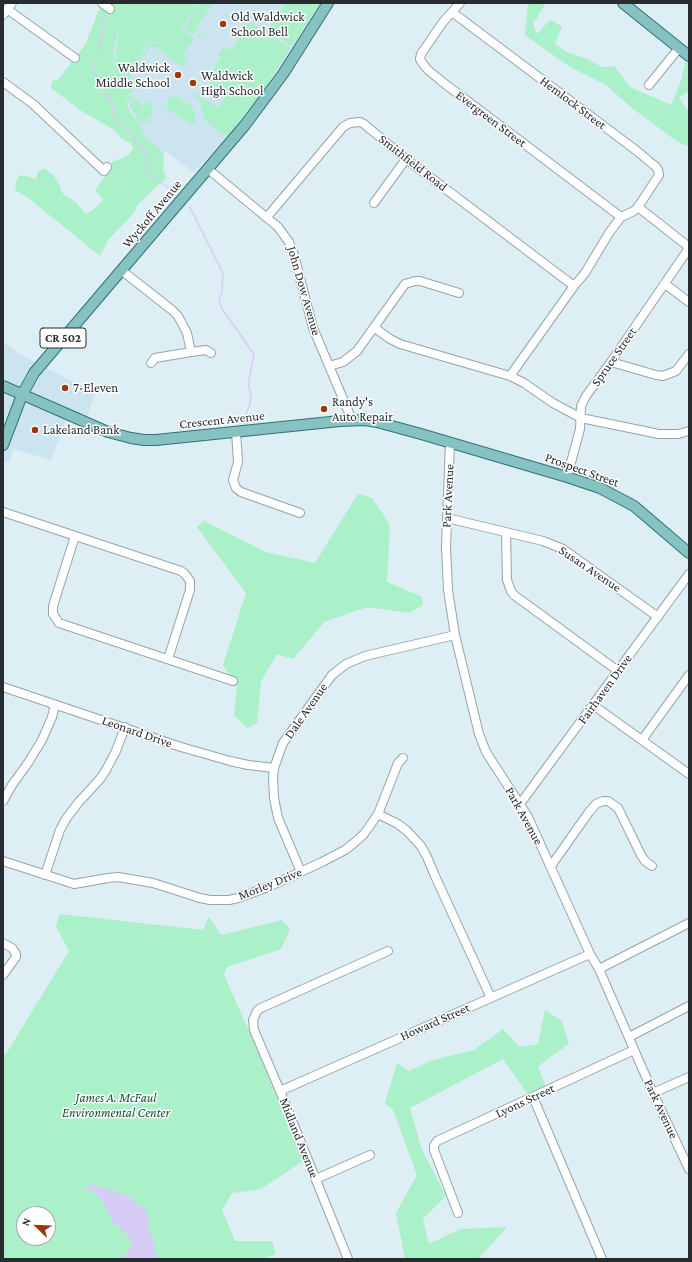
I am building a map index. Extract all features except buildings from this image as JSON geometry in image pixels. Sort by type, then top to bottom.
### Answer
[{"type":"main road","name":"Wyckoff Avenue","points":[[3,445],[22,395],[34,373],[265,100],[328,3]]},
{"type":"main road","points":[[623,3],[689,56]]},
{"type":"main road","name":"Crescent Avenue","points":[[3,386],[108,432],[131,438],[156,440],[352,420],[377,422],[450,442]]},
{"type":"main road","name":"Prospect Street","points":[[450,442],[600,488],[634,506],[689,553]]},
{"type":"street","points":[[102,3],[110,9]]},
{"type":"street","name":"Evergreen Street","points":[[460,3],[421,54],[420,59],[423,64],[444,84],[621,217]]},
{"type":"street","points":[[7,9],[75,58]]},
{"type":"street","name":"Hemlock Street","points":[[452,12],[637,151],[656,167],[658,175],[638,207]]},
{"type":"street","points":[[650,85],[679,48]]},
{"type":"street","points":[[3,82],[32,104],[104,171],[107,167]]},
{"type":"street","name":"Smithfield Road","points":[[267,217],[343,128],[350,123],[360,122],[406,159],[574,286]]},
{"type":"street","points":[[374,203],[406,159]]},
{"type":"street","name":"John Dow Avenue","points":[[208,168],[267,217],[284,234],[293,249],[313,328],[352,420]]},
{"type":"street","points":[[510,376],[574,286],[585,273],[609,232],[621,217],[634,211],[638,207],[689,248]]},
{"type":"street","name":"Spruce Street","points":[[567,477],[578,441],[581,406],[586,396],[689,248]]},
{"type":"street","points":[[121,270],[178,316],[187,333],[191,352]]},
{"type":"street","points":[[329,366],[343,362],[357,351],[401,289],[409,282],[420,280],[459,293]]},
{"type":"street","points":[[665,284],[689,302]]},
{"type":"street","points":[[374,328],[400,344],[510,376],[524,383],[553,403],[581,418],[659,434],[678,434],[689,431]]},
{"type":"street","points":[[151,363],[154,358],[206,350],[211,353]]},
{"type":"street","points":[[611,362],[664,376],[676,371],[689,354]]},
{"type":"street","points":[[236,432],[238,462],[233,480],[236,488],[241,492],[300,513]]},
{"type":"street","name":"Park Avenue","points":[[450,442],[446,568],[450,610],[482,743],[486,752],[528,817],[590,954],[600,969],[653,1093],[689,1169]]},
{"type":"street","points":[[3,512],[181,571],[185,574],[190,581],[190,590],[168,659]]},
{"type":"street","name":"Susan Avenue","points":[[447,518],[543,542],[563,549],[658,617]]},
{"type":"street","points":[[506,533],[507,580],[514,595],[618,671]]},
{"type":"street","points":[[75,536],[53,606],[53,614],[59,623],[233,681]]},
{"type":"street","name":"Fairhaven Drive","points":[[520,804],[689,574]]},
{"type":"street","name":"Dale Avenue","points":[[301,872],[276,809],[273,790],[274,768],[283,743],[332,674],[338,669],[365,656],[455,635]]},
{"type":"street","points":[[642,740],[689,675]]},
{"type":"street","name":"Leonard Drive","points":[[3,687],[182,747],[230,761],[274,768]]},
{"type":"street","points":[[3,801],[42,740],[52,716],[55,704]]},
{"type":"street","points":[[593,705],[689,774]]},
{"type":"street","points":[[45,875],[60,830],[71,811],[91,790],[106,770],[116,751],[125,727]]},
{"type":"street","name":"Morley Drive","points":[[3,861],[74,884],[121,877],[153,883],[200,898],[229,900],[268,887],[334,857],[345,850],[364,834],[378,814],[398,763],[403,758]]},
{"type":"street","points":[[551,866],[589,812],[596,804],[603,801],[608,801],[618,808],[641,855],[645,861],[652,866]]},
{"type":"street","points":[[378,814],[398,824],[414,838],[427,857],[491,998]]},
{"type":"street","points":[[600,969],[689,923]]},
{"type":"street","points":[[3,975],[16,957],[14,950],[6,945]]},
{"type":"street","name":"Midland Avenue","points":[[348,1259],[254,1030],[254,1018],[257,1011],[261,1008],[388,951]]},
{"type":"street","name":"Howard Street","points":[[280,1091],[590,954]]},
{"type":"street","points":[[629,1037],[689,1006]]},
{"type":"street","name":"Lyons Street","points":[[458,1213],[434,1150],[434,1146],[437,1141],[634,1050]]},
{"type":"street","points":[[653,1093],[689,1077]]},
{"type":"street","points":[[533,1097],[602,1259]]},
{"type":"street","points":[[316,1179],[370,1156]]},
{"type":"shaded area","name":"Waldwick High School","points":[[123,3],[320,3],[277,71],[256,100],[217,149],[194,172],[146,139],[114,77],[112,65],[113,52]]},
{"type":"shaded area","points":[[3,342],[25,357],[95,393],[87,417],[70,410],[51,460],[14,449],[8,463],[3,461]]},
{"type":"shaded area","points":[[91,1184],[129,1196],[138,1205],[144,1207],[150,1221],[148,1227],[154,1243],[156,1259],[124,1259],[132,1242],[121,1228],[112,1222],[103,1201],[99,1199],[97,1194],[86,1190]]},
{"type":"green space","points":[[105,3],[124,3],[124,7],[125,3],[199,3],[179,32],[160,43],[152,41],[148,43],[129,72],[130,77],[137,82],[130,94],[131,100],[126,101],[131,113],[140,125],[146,139],[164,153],[163,169],[167,178],[139,203],[133,214],[108,240],[100,256],[27,197],[16,191],[15,184],[19,176],[24,175],[36,179],[38,172],[43,169],[47,170],[53,175],[60,186],[61,191],[66,197],[76,202],[85,214],[92,211],[103,200],[95,190],[110,170],[112,162],[129,155],[133,149],[131,143],[121,138],[113,129],[83,112],[51,88],[52,81],[58,80],[85,45],[98,12]],"holes":[[[121,18],[114,66],[116,79],[113,71],[113,52]]]},
{"type":"green space","points":[[200,3],[213,3],[196,29],[202,33],[199,38],[200,33],[195,30],[193,34],[184,29]]},
{"type":"green space","points":[[286,3],[320,3],[292,46],[267,31]]},
{"type":"green space","points":[[528,3],[546,3],[533,24],[537,34],[550,20],[562,26],[555,44],[566,52],[588,59],[602,67],[614,66],[630,87],[671,105],[681,81],[685,62],[689,63],[689,92],[679,97],[689,113],[689,147],[675,140],[632,108],[606,85],[570,67],[525,35]]},
{"type":"green space","points":[[244,16],[245,19],[290,48],[265,88],[227,136],[206,122],[199,101],[194,94],[195,93],[218,108],[227,94],[201,77],[205,71],[210,74],[221,57],[218,55],[224,47],[231,51],[248,25],[241,21]]},
{"type":"green space","points":[[182,30],[197,40],[194,39],[182,56],[188,60],[184,67],[151,45],[137,67],[135,66],[150,43],[161,44]]},
{"type":"green space","points":[[176,96],[193,108],[196,121],[195,124],[190,124],[168,110],[168,100]]},
{"type":"green space","points":[[133,98],[142,104],[141,114],[144,121],[141,124],[130,105]]},
{"type":"green space","points":[[150,101],[154,104],[152,107],[153,112],[147,122],[143,118],[142,110],[145,103],[148,104]]},
{"type":"green space","points":[[358,494],[372,498],[390,525],[387,582],[422,597],[423,605],[409,613],[367,607],[324,622],[293,659],[277,654],[261,681],[257,723],[247,728],[234,715],[237,687],[223,665],[246,593],[197,527],[204,521],[266,552],[315,563]]},
{"type":"green space","name":"James A. McFaul Environmental Center","points":[[59,914],[203,930],[209,917],[221,935],[282,920],[290,929],[281,949],[227,967],[224,975],[250,1033],[303,1161],[261,1189],[232,1193],[222,1210],[235,1241],[272,1241],[276,1254],[263,1259],[3,1259],[3,1054],[6,1054],[69,951],[56,927]]},
{"type":"green space","points":[[545,1010],[562,1021],[569,1044],[538,1066],[547,1090],[530,1098],[503,1059],[410,1108],[422,1150],[446,1196],[423,1219],[429,1244],[460,1229],[507,1227],[478,1259],[405,1259],[396,1213],[417,1175],[393,1110],[385,1103],[397,1063],[409,1071],[433,1060],[474,1050],[503,1029],[520,1047],[538,1044]]},
{"type":"waterway","points":[[98,51],[105,16]]},
{"type":"waterway","points":[[95,61],[93,69],[102,89],[111,100],[114,114],[119,124],[131,133],[135,141],[143,149],[150,160],[146,169],[148,174],[175,192]]},
{"type":"waterway","points":[[190,207],[223,273],[222,292],[219,301],[222,309],[254,354],[249,380],[251,395],[250,404],[244,419],[245,425]]},
{"type":"place","name":"Old Waldwick School Bell","points":[[223,24]]},
{"type":"place","name":"Waldwick Middle School","points":[[178,75]]},
{"type":"place","name":"Waldwick High School","points":[[193,83]]},
{"type":"place","name":"7-Eleven","points":[[65,388]]},
{"type":"place","name":"Randy's Auto Repair","points":[[324,409]]},
{"type":"place","name":"Lakeland Bank","points":[[35,430]]}]
